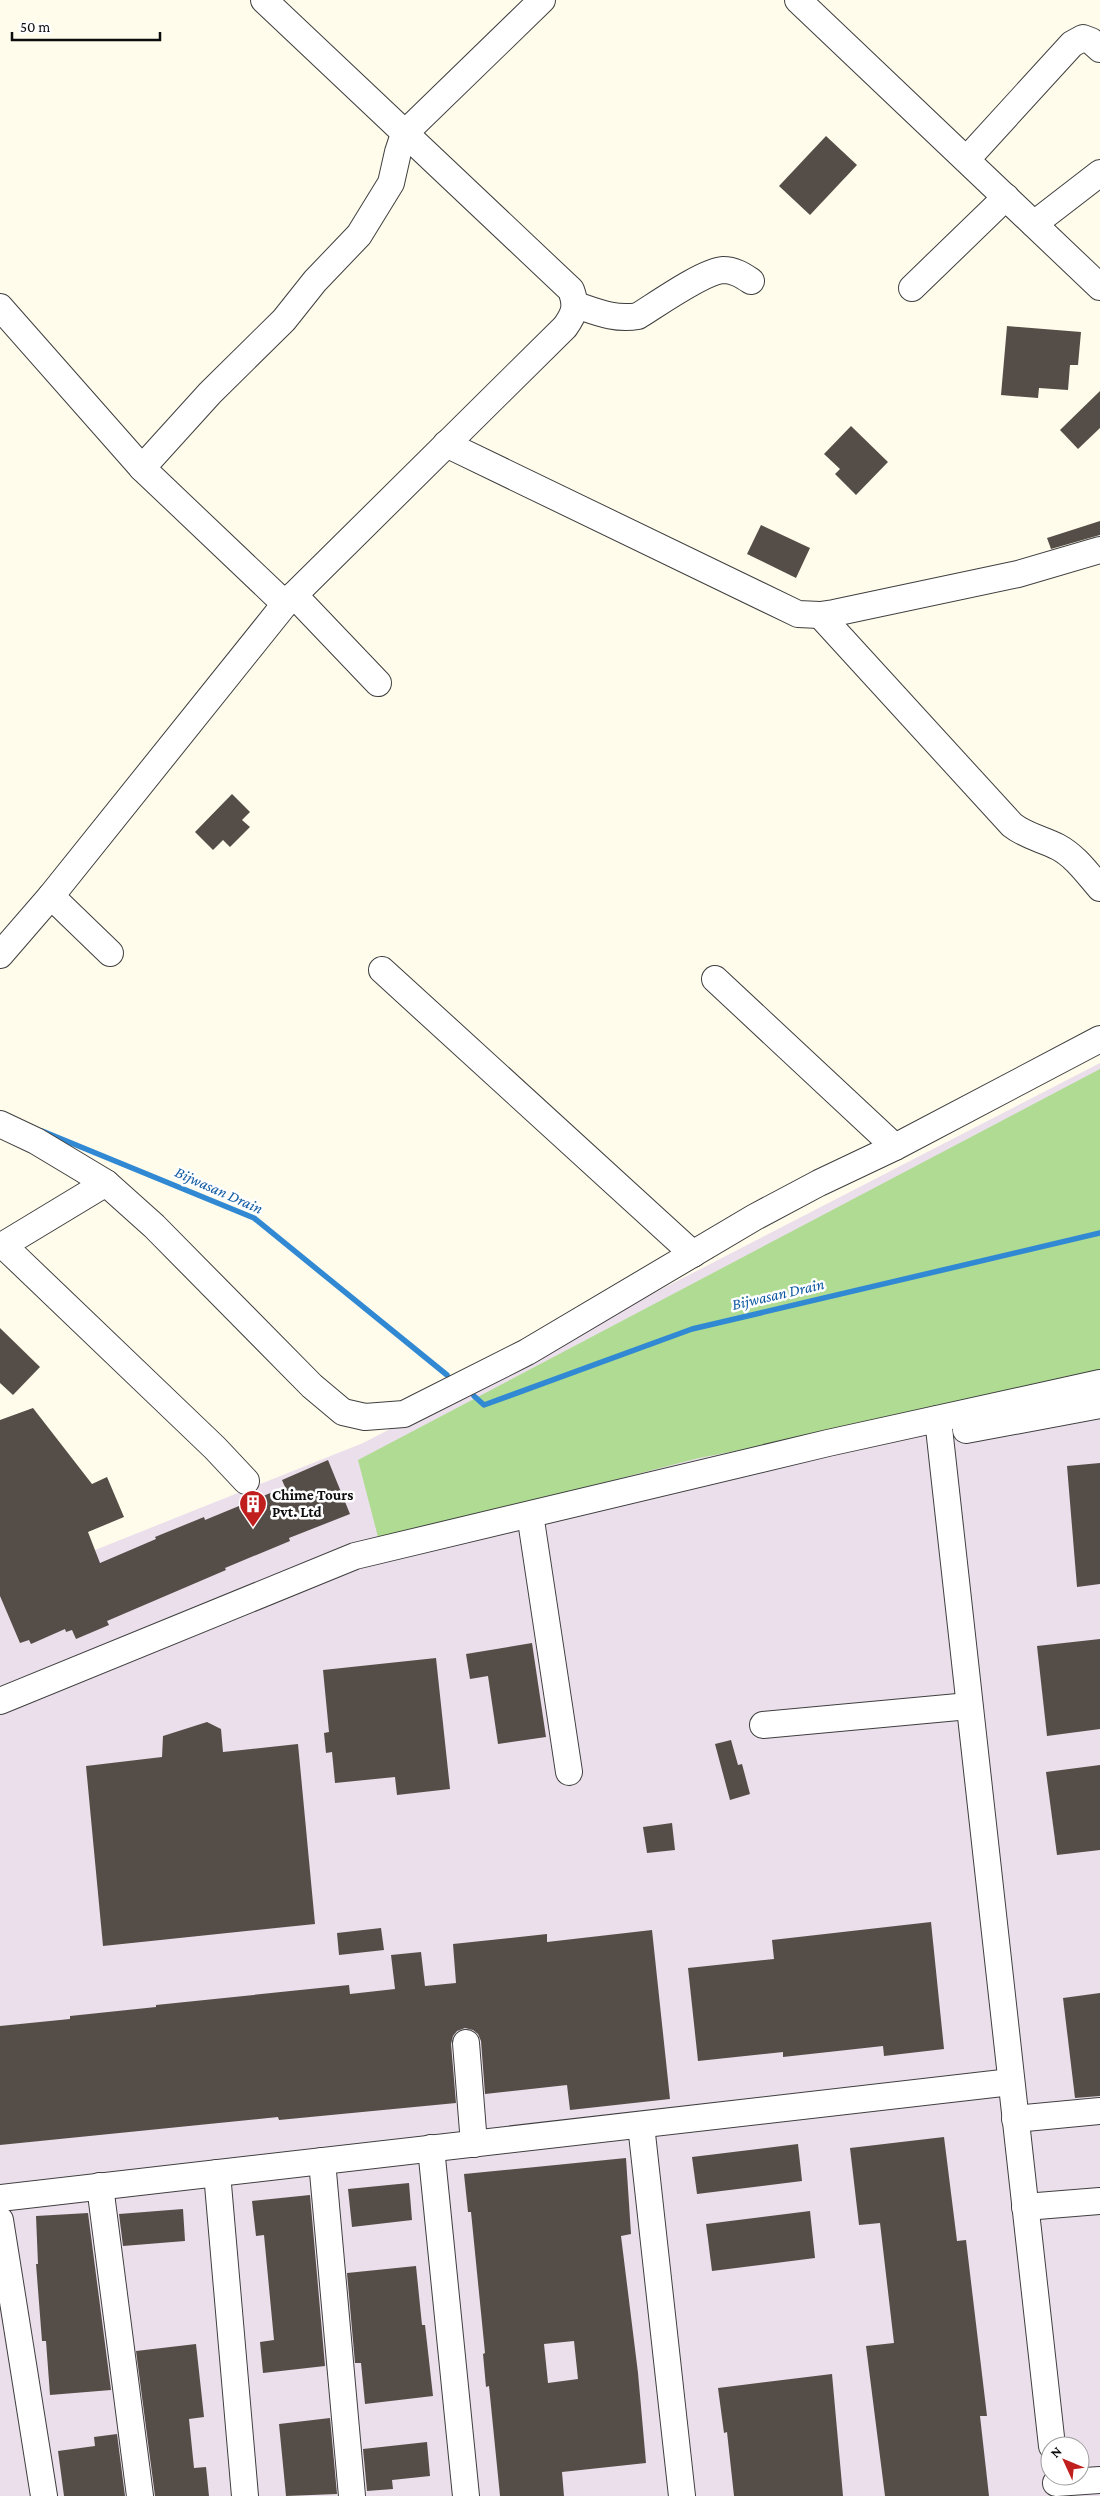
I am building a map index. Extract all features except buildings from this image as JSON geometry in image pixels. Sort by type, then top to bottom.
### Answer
[{"type":"street","points":[[0,955],[51,896],[289,599],[565,327],[573,316],[576,304],[571,290],[264,0]]},
{"type":"street","points":[[142,468],[210,393],[284,320],[315,281],[359,235],[391,183],[404,134],[542,0]]},
{"type":"street","points":[[798,0],[1100,287]]},
{"type":"street","points":[[967,159],[1072,44],[1083,38],[1092,41],[1100,49]]},
{"type":"street","points":[[1034,224],[1100,173]]},
{"type":"street","points":[[912,288],[1006,197]]},
{"type":"street","points":[[576,304],[614,317],[625,318],[638,316],[705,277],[722,270],[739,273],[751,281]]},
{"type":"street","points":[[0,307],[142,468],[289,599],[378,683]]},
{"type":"street","points":[[446,444],[798,614],[820,616],[1018,574],[1100,550]]},
{"type":"street","points":[[820,616],[1012,825],[1024,834],[1057,846],[1068,853],[1100,888]]},
{"type":"street","points":[[51,896],[110,953]]},
{"type":"street","points":[[382,970],[693,1254]]},
{"type":"street","points":[[715,979],[895,1147]]},
{"type":"street","points":[[0,1124],[36,1140],[106,1183],[154,1226],[312,1386],[343,1412],[365,1417],[404,1414],[527,1352],[818,1183],[895,1147],[1100,1039]]},
{"type":"street","points":[[106,1183],[2,1246],[201,1434],[246,1481]]},
{"type":"street","points":[[0,1717],[346,1576],[420,1553],[532,1528],[938,1427],[1100,1383]]},
{"type":"street","points":[[0,1701],[355,1556],[683,1477],[938,1427],[1100,1404]]},
{"type":"street","points":[[938,1427],[1051,2436]]},
{"type":"street","points":[[532,1528],[569,1772]]},
{"type":"street","points":[[763,1725],[969,1706]]},
{"type":"street","points":[[466,2043],[474,2144]]},
{"type":"street","points":[[0,2198],[1011,2082]]},
{"type":"street","points":[[1015,2119],[1100,2111]]},
{"type":"street","points":[[641,2124],[682,2496]]},
{"type":"street","points":[[431,2148],[466,2496]]},
{"type":"street","points":[[322,2161],[352,2496]]},
{"type":"street","points":[[218,2173],[245,2496]]},
{"type":"street","points":[[100,2186],[140,2496]]},
{"type":"street","points":[[1026,2207],[1100,2201]]},
{"type":"street","points":[[0,2220],[44,2496]]},
{"type":"shaded area","points":[[1100,1063],[1100,2496],[0,2496],[0,1588],[363,1443]]},
{"type":"green space","points":[[1100,1069],[1100,1381],[699,1458],[379,1541],[358,1460]]},
{"type":"waterway","name":"Bijwasan Drain","points":[[42,1131],[254,1218],[447,1375]]},
{"type":"waterway","name":"Bijwasan Drain","points":[[474,1396],[484,1405],[692,1329],[1100,1233]]},
{"type":"place","name":"Chime Tours Pvt. Ltd","points":[[253,1528]]}]
